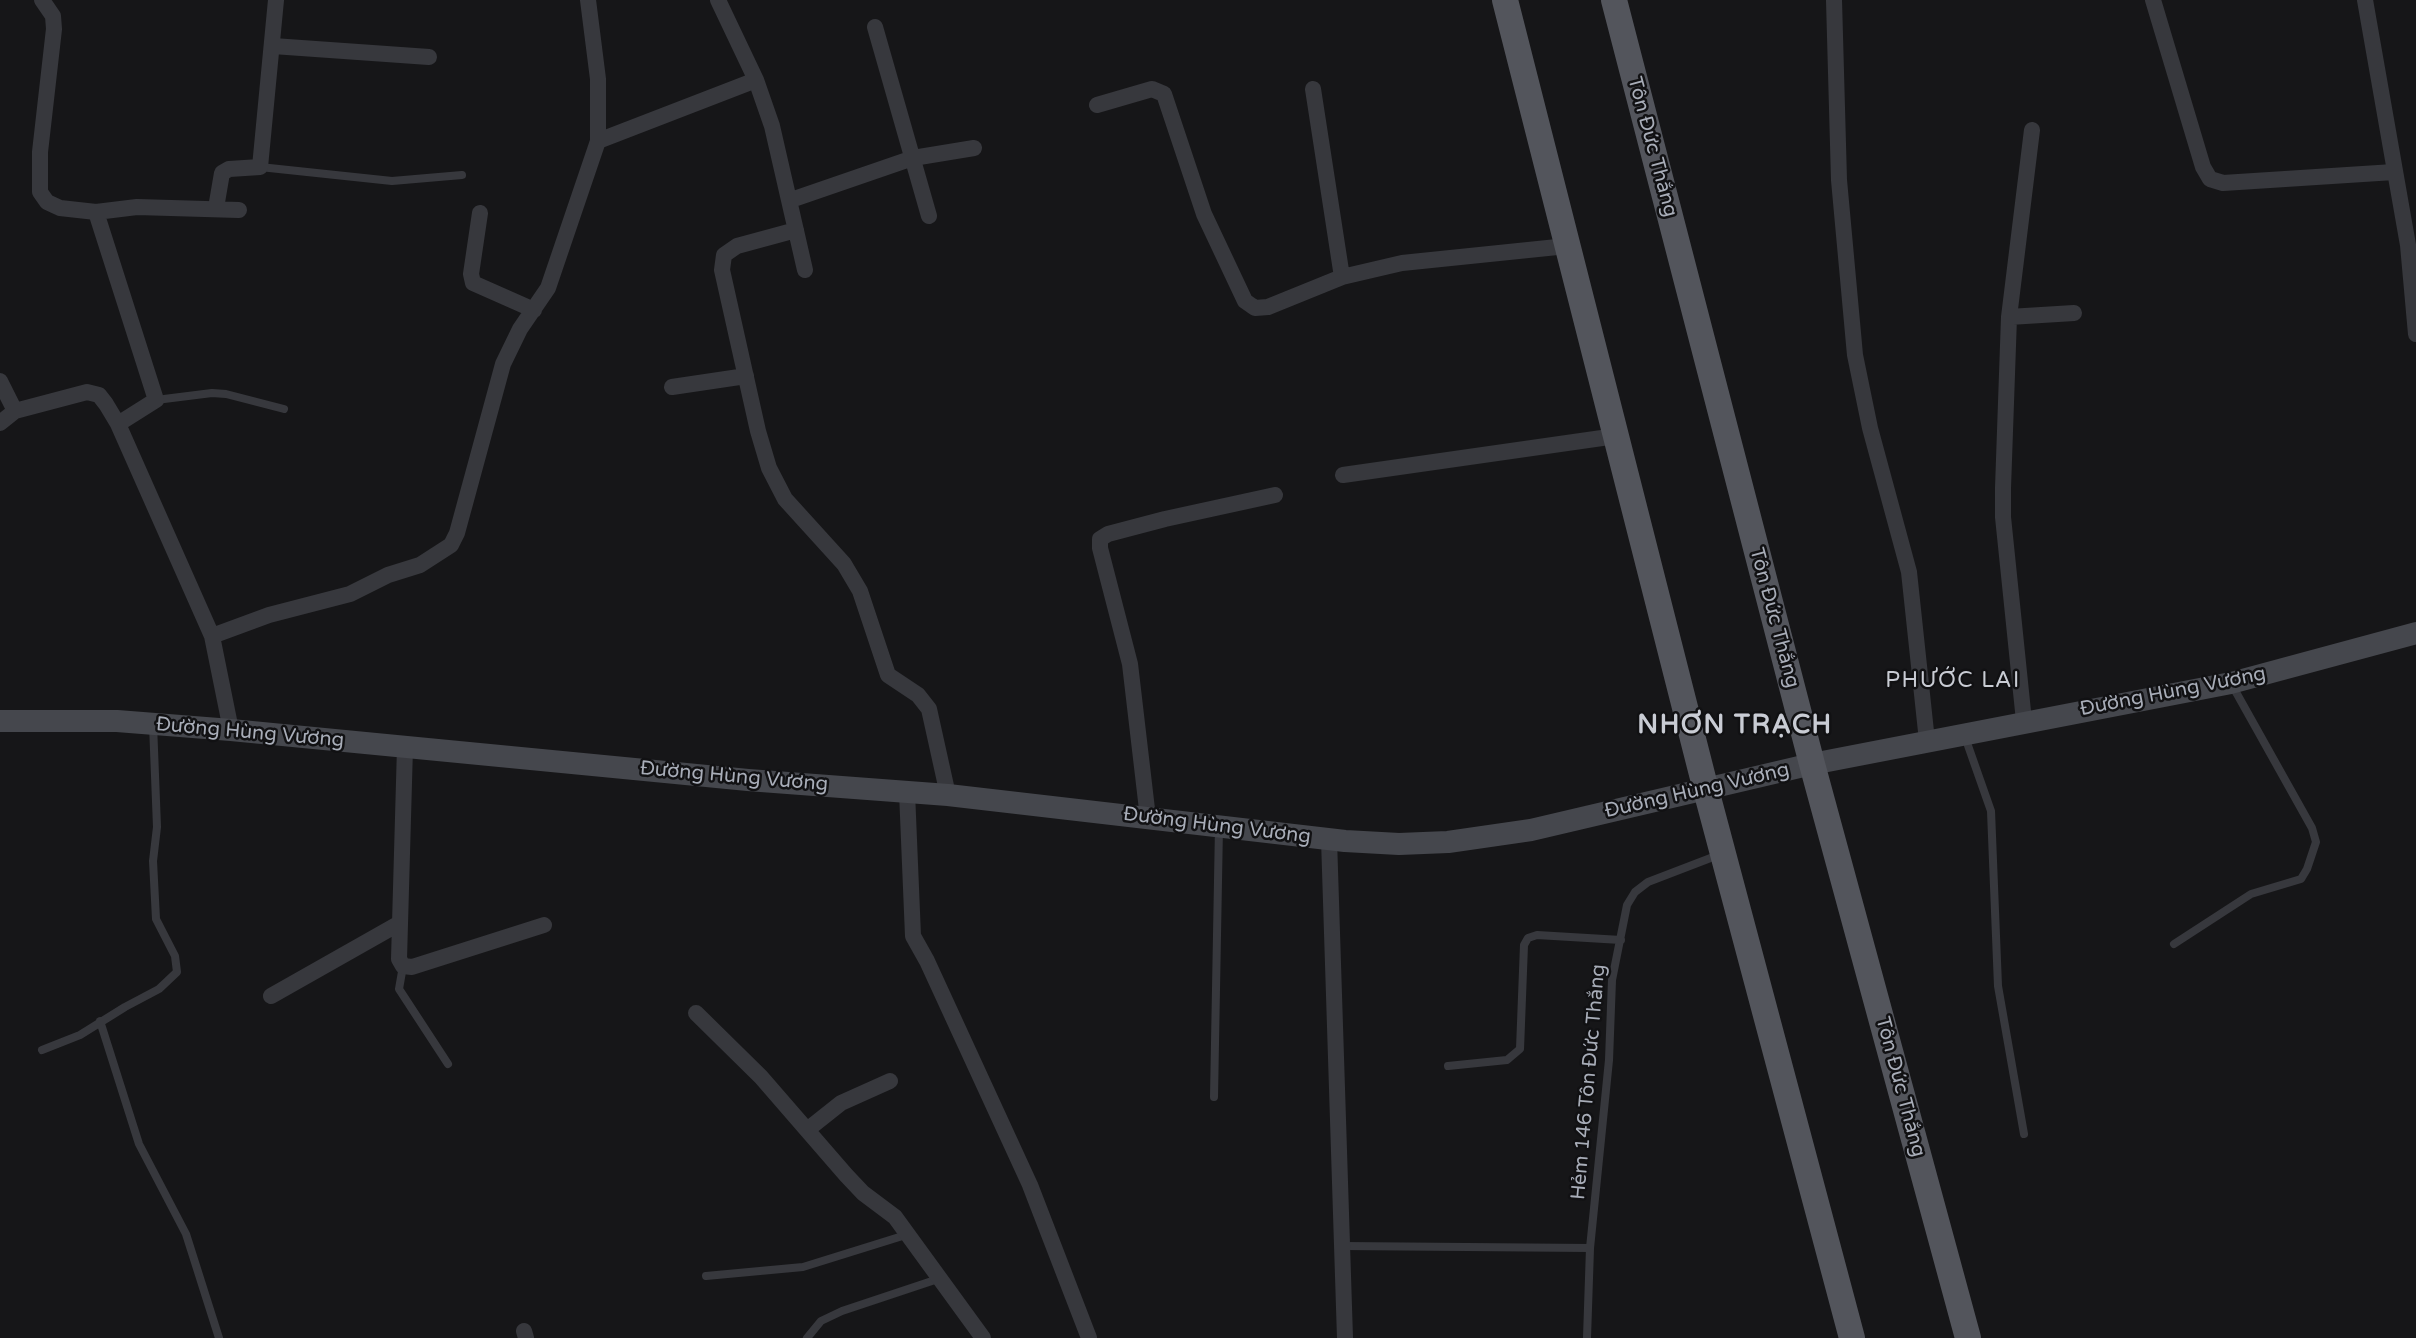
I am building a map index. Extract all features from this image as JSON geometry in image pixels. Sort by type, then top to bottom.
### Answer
[{"type":"main road","points":[[1505,0],[1706,790],[1852,1338]]},
{"type":"main road","name":"Tôn Đức Thắng","points":[[1614,0],[1812,764],[1968,1338]]},
{"type":"street","points":[[42,0],[53,16],[54,29],[40,152],[40,192],[48,202],[60,208],[96,212],[137,207],[238,210]]},
{"type":"street","points":[[216,208],[222,173],[229,170],[260,167],[276,0]]},
{"type":"street","points":[[212,636],[269,615],[350,594],[388,575],[420,565],[451,545],[457,532],[503,364],[520,329],[548,288],[598,141],[598,79],[588,0]]},
{"type":"street","points":[[718,0],[756,80],[772,126],[791,200],[805,270]]},
{"type":"street","points":[[1834,0],[1839,180],[1855,355],[1870,428],[1911,579],[1927,741]]},
{"type":"street","points":[[2153,0],[2203,167],[2210,179],[2223,183],[2394,172]]},
{"type":"street","points":[[2365,0],[2408,244],[2416,334]]},
{"type":"street","points":[[875,27],[929,216]]},
{"type":"street","points":[[273,46],[429,57]]},
{"type":"street","points":[[598,141],[756,80]]},
{"type":"street","points":[[1097,105],[1152,89],[1164,94],[1196,195],[1245,301],[1255,308],[1268,307],[1342,277],[1428,258],[1567,246]]},
{"type":"street","points":[[1313,89],[1342,277]]},
{"type":"street","points":[[2024,721],[2003,517],[2009,317],[2032,130]]},
{"type":"street","points":[[791,200],[914,158],[974,148]]},
{"type":"street","points":[[96,212],[156,400],[118,424]]},
{"type":"street","points":[[480,213],[471,274],[473,283],[534,310]]},
{"type":"street","points":[[796,230],[737,246],[724,255],[722,270],[769,468],[785,499],[844,564],[860,591],[888,675],[918,695],[929,709],[948,795]]},
{"type":"street","points":[[2009,317],[2074,313]]},
{"type":"street","points":[[672,387],[746,376]]},
{"type":"street","points":[[0,381],[15,411]]},
{"type":"street","points":[[0,423],[15,411],[87,392],[99,395],[118,424],[212,636],[231,730]]},
{"type":"street","points":[[1343,475],[1616,436]]},
{"type":"street","points":[[1148,818],[1130,664],[1100,548],[1100,539],[1108,534],[1164,519],[1275,495]]},
{"type":"street","name":"Đường Hùng Vương","points":[[0,721],[153,724],[231,730],[748,780],[948,795],[1329,839],[1399,844],[1448,842],[1531,830],[1812,764],[2231,682],[2416,633]]},
{"type":"street","points":[[405,747],[399,959],[403,966],[412,967],[544,925]]},
{"type":"street","points":[[907,792],[913,936],[927,961],[1030,1185],[1089,1338]]},
{"type":"street","points":[[1329,839],[1345,1338]]},
{"type":"street","points":[[271,996],[400,923]]},
{"type":"street","points":[[696,1013],[761,1077],[863,1193],[895,1217],[983,1338]]},
{"type":"street","points":[[807,1130],[847,1100],[890,1081]]},
{"type":"lane","points":[[260,167],[392,181],[462,175]]},
{"type":"lane","points":[[156,400],[219,393],[284,409]]},
{"type":"lane","points":[[2175,944],[2251,894],[2301,879],[2307,869],[2316,842],[2312,828],[2231,682]]},
{"type":"lane","points":[[42,1050],[80,1035],[100,1021],[159,989],[177,972],[176,956],[156,919],[153,855],[157,826],[153,724]]},
{"type":"lane","points":[[1964,733],[1991,811],[1998,986],[2024,1134]]},
{"type":"lane","points":[[1214,1097],[1219,827]]},
{"type":"lane","name":"Hẻm 146 Tôn Đức Thắng","points":[[1587,1338],[1590,1248],[1609,1060],[1612,980],[1627,905],[1635,892],[1648,882],[1723,854]]},
{"type":"lane","points":[[1448,1066],[1507,1060],[1520,1049],[1524,945],[1528,938],[1537,935],[1621,940]]},
{"type":"lane","points":[[403,966],[399,989],[448,1064]]},
{"type":"lane","points":[[100,1021],[139,1144],[186,1234],[219,1338]]},
{"type":"lane","points":[[706,1276],[803,1267],[909,1234]]},
{"type":"lane","points":[[1342,1246],[1590,1248]]},
{"type":"lane","points":[[807,1338],[821,1321],[842,1311],[941,1278]]},
{"type":"district","name":"PHƯỚC LAI","points":[[1953,681]]},
{"type":"district","name":"NHƠN TRẠCH","points":[[1735,726]]}]
